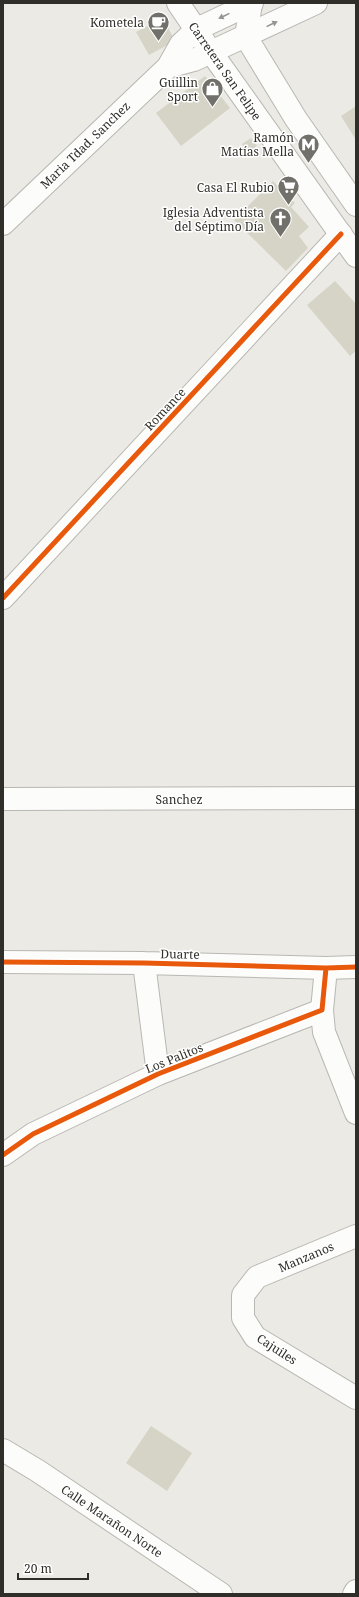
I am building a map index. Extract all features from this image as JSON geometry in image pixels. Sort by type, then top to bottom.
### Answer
[{"type":"street","name":"Carretera San Felipe","points":[[178,3],[197,29],[211,52],[356,256]]},
{"type":"street","points":[[168,67],[181,44],[197,29],[251,3]]},
{"type":"street","points":[[251,3],[246,37],[296,120],[356,206]]},
{"type":"street","points":[[168,67],[194,60],[316,3]]},
{"type":"street","name":"Maria Tdad. Sanchez","points":[[3,224],[168,67]]},
{"type":"street","name":"Romance","points":[[3,598],[341,234]]},
{"type":"street","name":"Sanchez","points":[[3,799],[356,798]]},
{"type":"street","name":"Duarte","points":[[3,962],[144,963],[326,968],[356,967]]},
{"type":"street","points":[[144,963],[158,1074]]},
{"type":"street","points":[[326,968],[322,1010],[324,1032],[356,1113]]},
{"type":"street","name":"Los Palitos","points":[[3,1155],[33,1134],[158,1074],[322,1010]]},
{"type":"street","name":"Manzanos","points":[[256,1277],[356,1236]]},
{"type":"street","name":"Cajuiles","points":[[256,1277],[243,1295],[243,1318],[256,1337],[356,1398]]},
{"type":"street","name":"Calle Marañon Norte","points":[[3,1450],[38,1471],[221,1594]]},
{"type":"building","points":[[163,18],[175,41],[149,55],[136,32]]},
{"type":"building","points":[[205,76],[230,108],[181,146],[156,113]]},
{"type":"building","points":[[356,106],[356,140],[341,116]]},
{"type":"building","points":[[251,138],[257,146],[248,152],[242,144]]},
{"type":"building","points":[[273,181],[295,203],[291,207],[309,227],[299,236],[308,248],[286,271],[234,220]]},
{"type":"building","points":[[335,281],[356,304],[356,351],[350,356],[307,305]]},
{"type":"building","points":[[151,1426],[192,1453],[167,1491],[126,1463]]},
{"type":"cycle path","points":[[3,598],[341,234]]},
{"type":"cycle path","points":[[3,962],[144,963],[326,968],[356,967]]},
{"type":"cycle path","points":[[3,1155],[33,1134],[158,1074],[322,1010],[326,968]]},
{"type":"place","name":"Kometela","points":[[159,42]]},
{"type":"place","name":"Guillin Sport","points":[[213,108]]},
{"type":"place","name":"Ramón Matías Mella","points":[[309,164]]},
{"type":"place","name":"Casa El Rubio","points":[[289,206]]},
{"type":"place","name":"Iglesia Adventista del Séptimo Día","points":[[280,238]]}]
